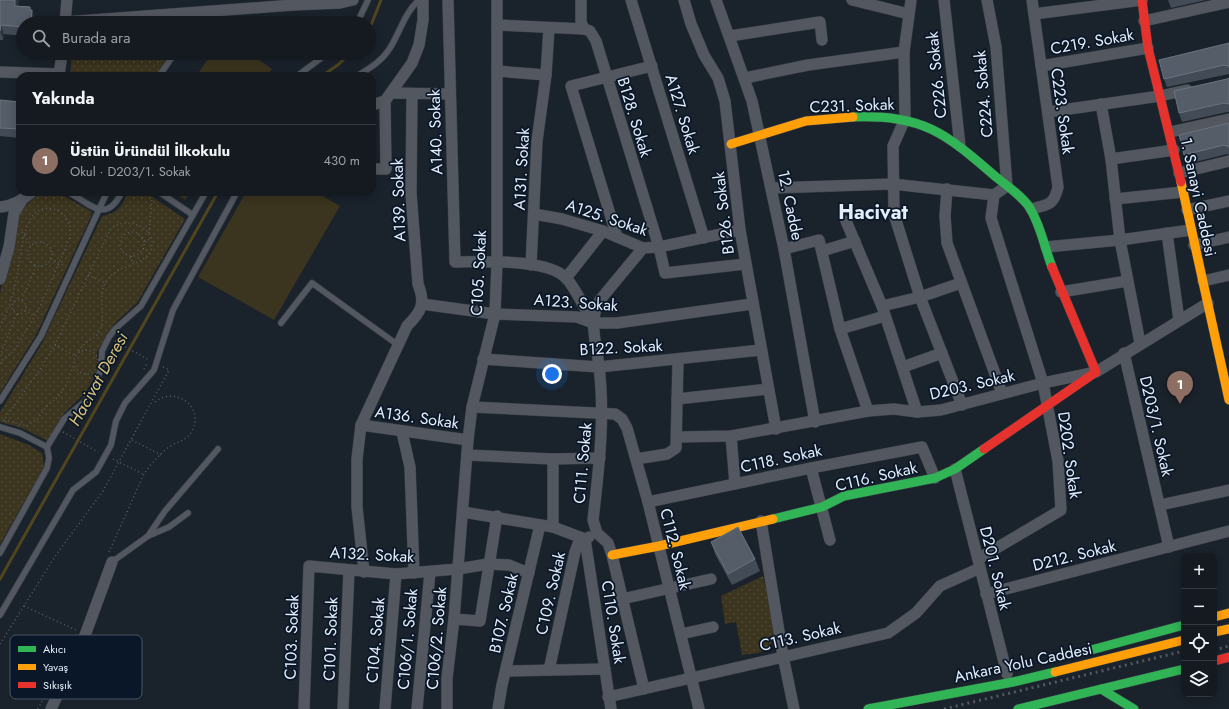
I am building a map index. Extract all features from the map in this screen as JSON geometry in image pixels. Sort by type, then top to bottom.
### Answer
[{"type":"main road","name":"1. Sanayi Caddesi","points":[[1142,0],[1148,48],[1155,61],[1160,96],[1170,132],[1229,400]]},
{"type":"main road","name":"C231. Sokak","points":[[731,144],[759,134],[806,121],[878,116],[905,119],[934,129],[960,146],[1007,186],[1031,209]]},
{"type":"main road","points":[[1031,209],[1061,292],[1096,372]]},
{"type":"main road","name":"C116. Sokak","points":[[612,555],[659,546],[761,522],[822,506],[844,496],[935,478],[954,469],[1047,404],[1096,372]]},
{"type":"main road","points":[[1217,616],[1229,613]]},
{"type":"main road","points":[[1079,654],[1181,626]]},
{"type":"main road","points":[[1217,631],[1229,628]]},
{"type":"main road","name":"Ankara Yolu Caddesi","points":[[868,709],[1013,682],[1181,641]]},
{"type":"main road","points":[[1217,660],[1229,657]]},
{"type":"main road","points":[[1217,669],[1229,667]]},
{"type":"main road","points":[[929,697],[1022,670]]},
{"type":"main road","points":[[1018,709],[1181,670]]},
{"type":"main road","points":[[1127,683],[1181,675]]},
{"type":"main road","points":[[1101,689],[1134,709]]},
{"type":"street","points":[[66,16],[67,0]]},
{"type":"street","points":[[148,16],[293,5],[340,4],[353,0]]},
{"type":"street","points":[[376,169],[386,169],[388,97],[412,63],[419,45],[423,20],[423,0]]},
{"type":"street","name":"A140. Sokak","points":[[448,0],[455,262],[497,262]]},
{"type":"street","name":"C105. Sokak","points":[[458,569],[472,407],[495,314],[497,262],[498,0]]},
{"type":"street","points":[[497,25],[584,29],[581,22],[581,0]]},
{"type":"street","name":"A127. Sokak","points":[[630,0],[652,66],[704,238]]},
{"type":"street","name":"B126. Sokak","points":[[684,0],[704,55],[718,78],[726,101],[745,264],[776,429]]},
{"type":"street","name":"12. Cadde","points":[[716,0],[752,101],[784,249],[815,422]]},
{"type":"street","points":[[852,0],[909,14]]},
{"type":"street","points":[[911,0],[904,52],[905,119],[893,146],[892,184],[894,214],[920,297],[962,405]]},
{"type":"street","name":"C226. Sokak","points":[[944,0],[960,146]]},
{"type":"street","name":"C224. Sokak","points":[[987,0],[996,47],[1007,186]]},
{"type":"street","name":"C223. Sokak","points":[[1031,209],[1049,205],[1056,196],[1058,187],[1032,0]]},
{"type":"street","points":[[1034,14],[1089,3],[1142,0]]},
{"type":"street","points":[[1144,21],[1229,2]]},
{"type":"street","points":[[730,36],[820,22],[822,40]]},
{"type":"street","name":"A131. Sokak","points":[[531,265],[537,141],[546,75],[549,28]]},
{"type":"street","name":"B128. Sokak","points":[[584,29],[590,31],[594,36],[659,247],[665,273],[745,264]]},
{"type":"street","name":"C219. Sokak","points":[[1041,66],[1148,48]]},
{"type":"street","points":[[745,78],[808,65],[904,52]]},
{"type":"street","points":[[59,72],[61,60]]},
{"type":"street","points":[[617,237],[571,86],[652,66]]},
{"type":"street","points":[[0,72],[16,73]]},
{"type":"street","points":[[497,72],[546,75]]},
{"type":"street","points":[[1048,112],[1160,96],[1198,88]]},
{"type":"street","points":[[376,103],[388,97],[412,94],[450,94]]},
{"type":"street","name":"A139. Sokak","points":[[412,94],[411,192],[418,284],[422,295],[422,304]]},
{"type":"street","points":[[1101,104],[1111,159],[1120,240],[1140,343]]},
{"type":"street","points":[[1170,132],[1229,119]]},
{"type":"street","points":[[1111,159],[1174,150]]},
{"type":"street","points":[[1179,173],[1229,161]]},
{"type":"street","points":[[772,188],[892,184],[994,195],[1007,186]]},
{"type":"street","points":[[947,189],[945,216],[947,243],[1002,393]]},
{"type":"street","points":[[1115,199],[1183,192]]},
{"type":"street","points":[[994,195],[991,218],[1043,383],[1047,404]]},
{"type":"street","points":[[0,207],[8,206],[22,200],[27,196]]},
{"type":"street","points":[[0,279],[14,213],[22,200]]},
{"type":"street","points":[[1187,210],[1229,201]]},
{"type":"street","name":"A125. Sokak","points":[[534,214],[562,219],[603,231],[643,248],[659,247],[740,230]]},
{"type":"street","points":[[846,221],[884,311],[917,412]]},
{"type":"street","points":[[1046,247],[1120,240],[1191,230]]},
{"type":"street","points":[[566,278],[603,231]]},
{"type":"street","points":[[1167,233],[1179,320]]},
{"type":"street","points":[[1194,245],[1229,237]]},
{"type":"street","points":[[784,249],[819,240],[840,329],[868,410]]},
{"type":"street","points":[[822,251],[855,241]]},
{"type":"street","name":"C111. Sokak","points":[[643,248],[600,300],[595,310],[593,323],[599,367],[602,413],[600,458],[593,520],[597,533],[608,544],[612,555],[644,689]]},
{"type":"street","points":[[497,262],[531,265],[552,269],[566,278],[593,323]]},
{"type":"street","points":[[1203,281],[1229,275]]},
{"type":"street","points":[[1061,292],[1127,281]]},
{"type":"street","points":[[840,329],[920,297],[961,283]]},
{"type":"street","name":"D203. Sokak","points":[[677,437],[731,436],[815,422],[868,410],[894,409],[917,412],[942,410],[1002,393],[1096,372],[1140,343],[1208,303]]},
{"type":"street","points":[[364,572],[357,506],[357,459],[361,425],[407,326],[418,316],[422,304]]},
{"type":"street","name":"A123. Sokak","points":[[422,304],[495,314],[577,317],[593,323],[617,323],[752,304]]},
{"type":"street","name":"B122. Sokak","points":[[483,359],[599,367],[678,360],[761,350]]},
{"type":"street","points":[[903,367],[942,353]]},
{"type":"street","name":"D203/1. Sokak","points":[[1124,354],[1169,547]]},
{"type":"street","points":[[636,459],[667,454],[676,448],[678,360]]},
{"type":"street","points":[[677,399],[768,389]]},
{"type":"street","name":"D202. Sokak","points":[[979,564],[1061,510],[1058,461],[1047,404]]},
{"type":"street","points":[[472,407],[602,413]]},
{"type":"street","name":"C112. Sokak","points":[[602,413],[615,414],[622,419],[636,459],[670,589],[699,709]]},
{"type":"street","name":"A136. Sokak","points":[[361,425],[402,432],[468,440]]},
{"type":"street","points":[[402,432],[410,467],[414,573]]},
{"type":"street","points":[[731,436],[735,484]]},
{"type":"street","name":"C118. Sokak","points":[[648,502],[811,468],[922,447],[935,478]]},
{"type":"street","points":[[467,455],[553,459],[600,458]]},
{"type":"street","points":[[553,459],[553,527]]},
{"type":"street","points":[[811,468],[830,540]]},
{"type":"street","name":"D201. Sokak","points":[[954,469],[1007,674]]},
{"type":"street","points":[[1160,505],[1229,490]]},
{"type":"street","points":[[463,512],[496,516],[553,527],[585,539]]},
{"type":"street","points":[[454,619],[480,621],[496,516]]},
{"type":"street","points":[[761,522],[783,656],[794,709]]},
{"type":"street","name":"B107. Sokak","points":[[498,709],[540,525]]},
{"type":"street","name":"D212. Sokak","points":[[986,594],[1229,531]]},
{"type":"street","name":"C109. Sokak","points":[[549,670],[575,552],[578,544],[597,533]]},
{"type":"street","name":"C110. Sokak","points":[[585,539],[608,697],[612,709]]},
{"type":"street","points":[[85,635],[112,562]]},
{"type":"street","name":"A132. Sokak","points":[[309,566],[396,574],[458,569],[488,564],[509,565],[529,573]]},
{"type":"street","name":"C113. Sokak","points":[[608,697],[888,632],[916,613],[940,586],[979,564]]},
{"type":"street","name":"C103. Sokak","points":[[304,709],[309,566]]},
{"type":"street","name":"C106/2. Sokak","points":[[447,709],[447,678],[458,569]]},
{"type":"street","name":"C101. Sokak","points":[[343,709],[349,570]]},
{"type":"street","name":"C106/1. Sokak","points":[[417,709],[430,572]]},
{"type":"street","name":"C104. Sokak","points":[[385,709],[396,574]]},
{"type":"street","points":[[622,599],[711,579]]},
{"type":"street","points":[[681,634],[713,627]]},
{"type":"street","points":[[506,671],[605,669]]},
{"type":"street","points":[[52,709],[57,699]]},
{"type":"lane","points":[[360,16],[368,0]]},
{"type":"lane","points":[[363,72],[378,63],[386,53],[411,7],[419,0]]},
{"type":"lane","points":[[201,16],[204,12]]},
{"type":"lane","points":[[162,72],[170,60]]},
{"type":"lane","points":[[302,72],[319,60]]},
{"type":"lane","points":[[75,196],[100,210],[108,210],[116,204],[120,196]]},
{"type":"lane","points":[[0,401],[41,336],[106,196]]},
{"type":"lane","points":[[165,196],[193,215]]},
{"type":"lane","points":[[0,553],[47,468],[47,447],[64,419],[84,402],[92,392],[101,369],[102,351],[109,337],[115,329],[141,306],[204,196]]},
{"type":"lane","points":[[0,615],[73,490],[96,472],[111,445],[116,421],[126,403],[147,379],[156,364],[173,310],[187,281],[235,196]]},
{"type":"lane","points":[[281,323],[312,283],[398,345]]},
{"type":"lane","points":[[1,425],[47,447]]},
{"type":"lane","points":[[148,536],[165,511],[218,449]]},
{"type":"lane","points":[[112,562],[148,536],[169,527],[188,513]]},
{"type":"path","points":[[78,353],[81,345],[100,332],[103,319],[100,306],[101,294],[113,273],[122,267],[147,257],[150,251],[151,239],[149,233],[152,197]]},
{"type":"path","points":[[0,366],[3,359],[13,352],[35,316],[70,237],[70,222],[61,212],[47,208],[40,210],[29,221],[12,305],[13,309],[17,313]]},
{"type":"path","points":[[1,425],[41,368],[55,345],[110,230],[120,222],[133,223],[145,229],[149,233]]},
{"type":"path","points":[[21,231],[31,245]]},
{"type":"path","points":[[129,232],[137,232],[144,241],[143,249],[137,255],[130,256],[125,254],[120,248],[120,240],[122,236],[129,232]]},
{"type":"path","points":[[144,241],[151,239]]},
{"type":"path","points":[[38,241],[46,243],[51,249],[51,259],[44,265],[36,265],[29,260],[28,256],[31,245],[38,241]]},
{"type":"path","points":[[143,249],[150,251]]},
{"type":"path","points":[[137,255],[139,261]]},
{"type":"path","points":[[130,256],[132,263]]},
{"type":"path","points":[[51,259],[68,267]]},
{"type":"path","points":[[22,300],[36,265]]},
{"type":"path","points":[[88,275],[106,283]]},
{"type":"path","points":[[0,327],[12,305],[17,300],[22,300]]},
{"type":"path","points":[[22,300],[26,305],[25,310]]},
{"type":"path","points":[[25,310],[35,316]]},
{"type":"path","points":[[17,313],[21,313],[25,310]]},
{"type":"path","points":[[3,359],[0,357],[17,313]]},
{"type":"path","points":[[0,644],[56,555],[102,491],[170,370],[156,364],[116,341]]},
{"type":"path","points":[[55,345],[75,356]]},
{"type":"path","points":[[4,420],[27,426],[37,419],[64,389],[74,364],[75,356],[78,353],[85,350],[93,352],[97,358],[97,366],[92,372],[85,374],[78,370],[74,364]]},
{"type":"path","points":[[152,404],[158,399],[173,395],[188,402],[195,416],[195,424],[192,431],[180,442]]},
{"type":"path","points":[[63,432],[144,474]]},
{"type":"path","points":[[132,440],[161,455]]},
{"type":"path","points":[[24,606],[76,630]]},
{"type":"shaded area","points":[[71,60],[166,60],[158,72],[70,72]]},
{"type":"shaded area","points":[[207,60],[259,60],[272,69],[270,72],[199,72]]},
{"type":"shaded area","points":[[36,196],[64,196],[92,212],[36,335],[0,393],[0,293],[19,215],[23,208]]},
{"type":"shaded area","points":[[126,196],[151,196],[185,219],[137,303],[115,323],[106,336],[97,352],[97,370],[92,382],[85,393],[64,413],[48,441],[22,428],[0,422],[0,412],[41,345],[102,216],[116,211]]},
{"type":"shaded area","points":[[179,196],[188,196],[185,200]]},
{"type":"shaded area","points":[[244,196],[323,196],[340,206],[274,320],[198,277]]},
{"type":"shaded area","points":[[0,434],[29,445],[42,453],[44,467],[0,544]]},
{"type":"shaded area","points":[[763,576],[772,615],[773,636],[771,644],[764,651],[742,655],[736,622],[725,624],[721,596]]},
{"type":"building","points":[[0,0],[15,0],[15,6],[30,7],[30,10],[32,10],[32,16],[16,16],[16,26],[1,25],[0,31]]},
{"type":"building","points":[[1229,43],[1229,67],[1224,65],[1164,79],[1159,60]]},
{"type":"building","points":[[1229,78],[1229,104],[1224,103],[1179,113],[1174,91]]},
{"type":"building","points":[[0,100],[16,102],[16,129],[0,128]]},
{"type":"building","points":[[1229,123],[1229,147],[1224,145],[1184,155],[1179,135]]},
{"type":"building","points":[[738,527],[755,559],[728,574],[711,542]]},
{"type":"waterway","name":"Hacivat Deresi","points":[[375,16],[381,0]]},
{"type":"waterway","name":"Hacivat Deresi","points":[[328,72],[343,60]]},
{"type":"waterway","name":"Hacivat Deresi","points":[[0,579],[216,196]]},
{"type":"railway","points":[[1217,649],[1229,646]]},
{"type":"railway","points":[[944,709],[1181,652]]},
{"type":"traffic: fast","points":[[853,117],[877,117],[898,119],[916,123],[932,129],[962,148],[1025,201],[1038,224],[1052,267]]},
{"type":"traffic: fast","points":[[773,519],[822,507],[844,496],[935,478],[955,469],[984,449]]},
{"type":"traffic: fast","points":[[1091,650],[1181,626]]},
{"type":"traffic: fast","points":[[1018,709],[1181,670]]},
{"type":"traffic: fast","points":[[868,709],[1013,682],[1055,672]]},
{"type":"traffic: fast","points":[[1101,689],[1134,709]]},
{"type":"traffic: slow","points":[[731,144],[806,121],[853,117]]},
{"type":"traffic: slow","points":[[1181,182],[1229,400]]},
{"type":"traffic: slow","points":[[612,555],[659,546],[773,519]]},
{"type":"traffic: slow","points":[[1217,616],[1229,613]]},
{"type":"traffic: slow","points":[[1217,631],[1229,629]]},
{"type":"traffic: slow","points":[[1055,672],[1181,641]]},
{"type":"traffic: jam","points":[[1142,0],[1148,48],[1181,182]]},
{"type":"traffic: jam","points":[[984,449],[1096,372],[1052,267]]},
{"type":"traffic: jam","points":[[1217,660],[1229,657]]},
{"type":"place","name":"Üstün Üründül İlkokulu","points":[[1180,404]]},
{"type":"district","name":"Hacivat","points":[[873,212]]}]
